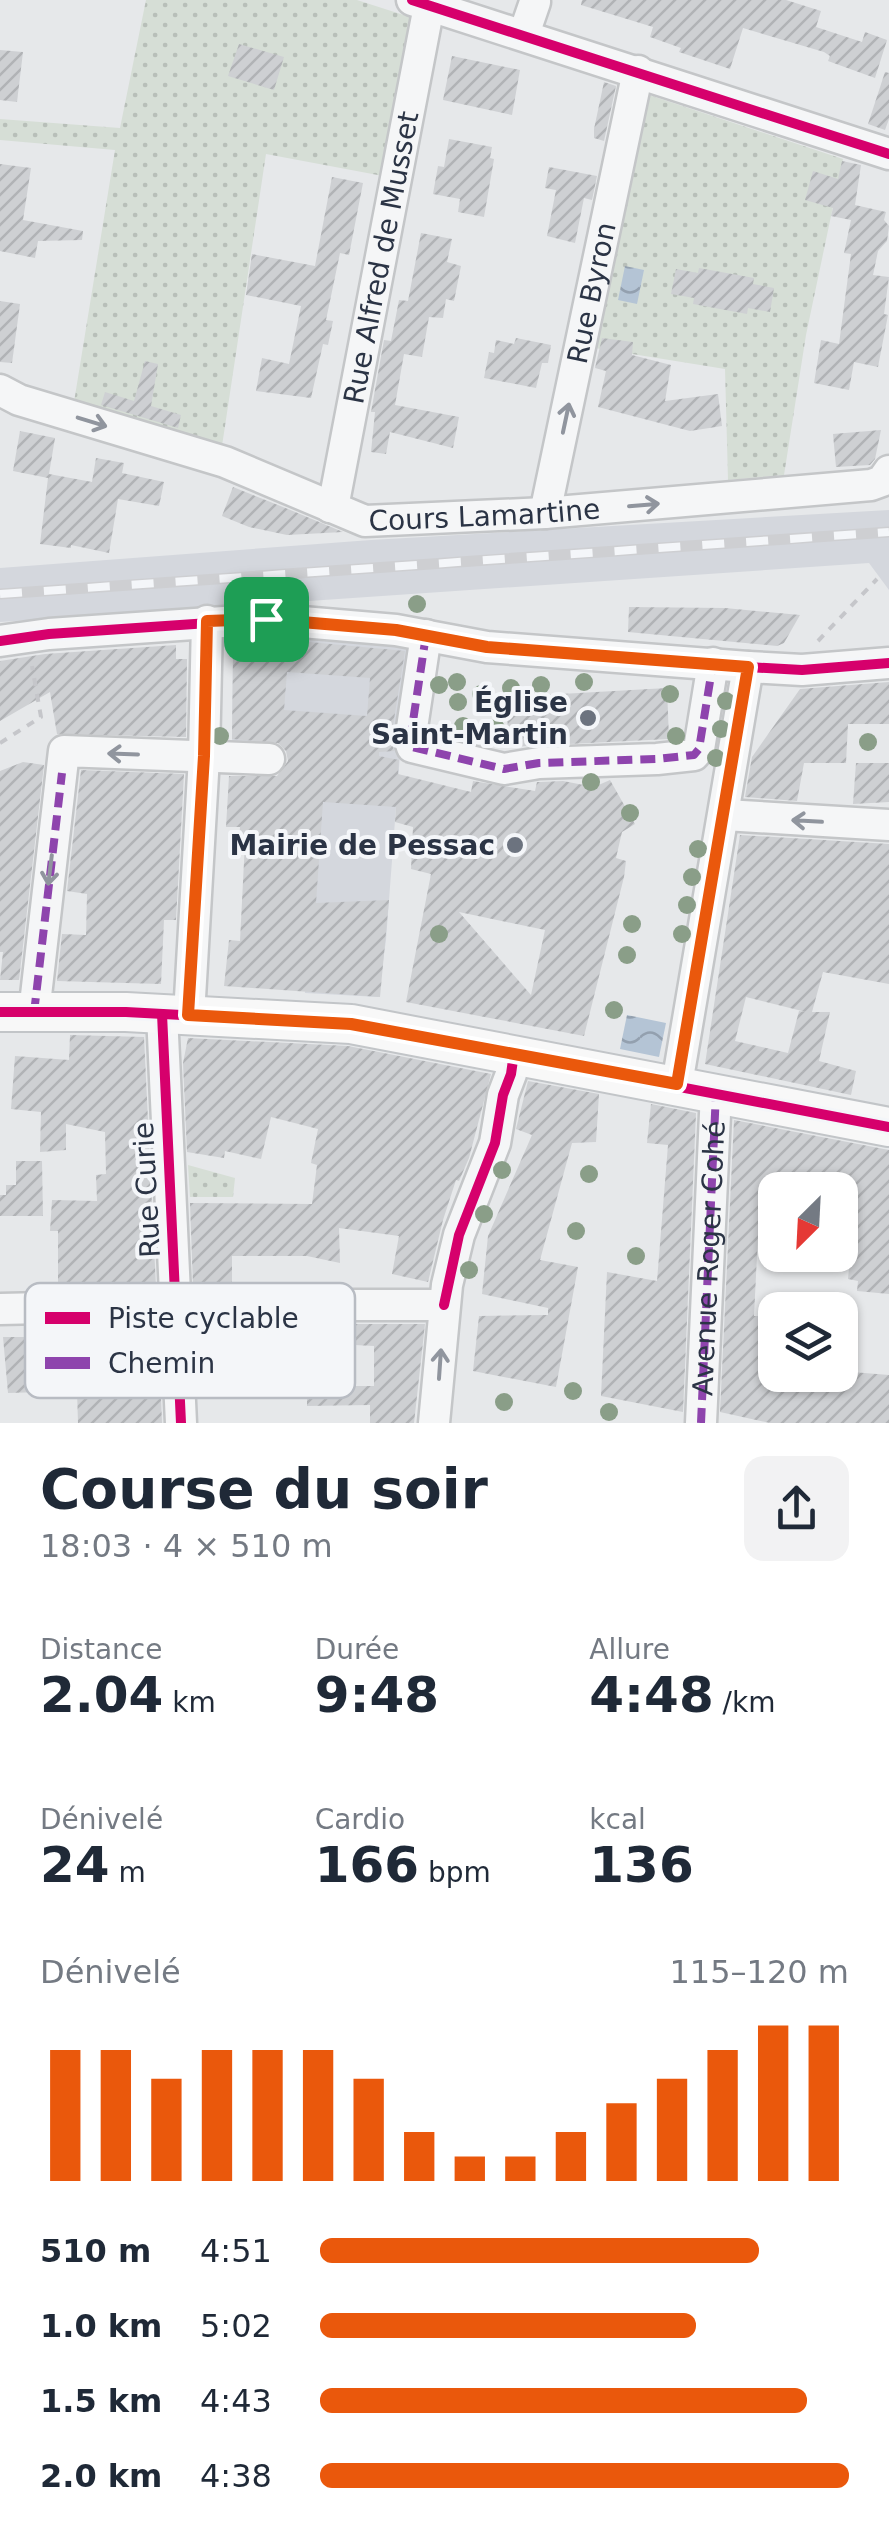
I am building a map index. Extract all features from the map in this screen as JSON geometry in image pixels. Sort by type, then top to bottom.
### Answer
[{"type":"main road","points":[[17,1013],[175,1015],[351,1024],[889,1126]]},
{"type":"street","points":[[524,34],[535,2]]},
{"type":"street","points":[[420,3],[889,154]]},
{"type":"street","name":"Rue Alfred de Musset","points":[[330,507],[420,3]]},
{"type":"street","name":"Rue Byron","points":[[546,513],[638,71]]},
{"type":"street","name":"Cours Lamartine","points":[[0,390],[20,400],[224,462],[365,521],[546,513],[880,478]]},
{"type":"street","points":[[0,641],[207,621],[307,620],[487,647],[748,667],[802,670],[889,663]]},
{"type":"street","name":"Rue Curie","points":[[176,1283],[175,1015],[204,756],[207,621]]},
{"type":"street","points":[[426,635],[412,747],[504,769],[688,757],[699,749],[712,663]]},
{"type":"street","points":[[677,1084],[748,667]]},
{"type":"street","points":[[17,1013],[64,751],[269,759]]},
{"type":"street","points":[[725,815],[889,825]]},
{"type":"street","points":[[434,1423],[444,1305],[459,1235],[496,1142],[514,1053]]},
{"type":"street","name":"Avenue Roger Cohé","points":[[701,1423],[700,1234],[716,1092]]},
{"type":"street","points":[[355,1305],[444,1305]]},
{"type":"street","points":[[0,1309],[25,1308]]},
{"type":"street","name":"Rue Curie","points":[[180,1398],[181,1423]]},
{"type":"path","points":[[818,640],[877,579]]},
{"type":"path","points":[[0,743],[40,717],[30,654]]},
{"type":"shaded area","points":[[146,0],[357,0],[413,18],[383,176],[266,154],[222,446],[74,402],[115,150],[0,140],[0,119],[120,128]]},
{"type":"shaded area","points":[[649,95],[843,159],[806,335],[784,475],[728,480],[725,369],[595,348]]},
{"type":"shaded area","points":[[889,510],[889,590],[869,563],[0,622],[0,568],[371,540]]},
{"type":"shaded area","points":[[285,636],[408,648],[386,940],[378,997],[305,993],[292,743],[232,742],[233,656],[248,639]]},
{"type":"shaded area","points":[[188,1165],[235,1178],[233,1197],[190,1197]]},
{"type":"water","points":[[625,266],[644,270],[637,304],[618,300]]},
{"type":"water","points":[[627,1015],[666,1023],[659,1057],[620,1049]]},
{"type":"building","points":[[582,0],[786,0],[821,11],[816,27],[862,42],[865,32],[887,40],[875,78],[828,61],[830,56],[824,52],[743,28],[730,69],[679,52],[681,48],[650,37],[653,27],[581,5]]},
{"type":"building","points":[[239,44],[284,57],[274,90],[228,76]]},
{"type":"building","points":[[0,50],[23,52],[17,102],[0,100]]},
{"type":"building","points":[[452,56],[520,70],[512,115],[443,100]]},
{"type":"building","points":[[885,72],[889,73],[889,119],[885,130],[868,124]]},
{"type":"building","points":[[604,82],[616,86],[604,141],[594,138],[594,129]]},
{"type":"building","points":[[449,139],[492,147],[490,158],[494,159],[484,217],[458,212],[460,199],[433,194],[438,166],[444,167]]},
{"type":"building","points":[[842,161],[861,165],[855,205],[886,212],[884,220],[889,226],[873,275],[889,277],[884,314],[888,315],[878,367],[854,362],[849,390],[814,383],[821,340],[839,344],[851,254],[844,253],[851,220],[831,216],[833,208],[805,200],[813,171],[838,179]]},
{"type":"building","points":[[0,164],[31,168],[23,220],[83,231],[82,240],[38,241],[35,258],[0,251]]},
{"type":"building","points":[[549,167],[597,176],[592,200],[584,198],[575,243],[547,236],[556,190],[545,188]]},
{"type":"building","points":[[332,177],[363,183],[349,255],[340,253],[326,320],[333,321],[328,345],[323,344],[311,398],[256,391],[262,358],[289,364],[301,306],[246,295],[252,254],[315,266]]},
{"type":"building","points":[[421,233],[452,239],[447,262],[461,266],[454,301],[446,299],[443,318],[429,317],[422,357],[404,354],[395,405],[459,417],[453,448],[390,432],[386,454],[371,452],[375,412],[371,412],[384,340],[391,341],[399,300],[408,301]]},
{"type":"building","points":[[699,268],[754,278],[753,284],[774,288],[770,312],[748,308],[747,314],[693,304],[694,298],[671,294],[676,269],[698,273]]},
{"type":"building","points":[[0,301],[20,304],[12,363],[0,362]]},
{"type":"building","points":[[516,338],[551,345],[548,363],[542,363],[536,388],[484,378],[489,352],[494,353],[496,340],[514,344]]},
{"type":"building","points":[[602,338],[633,342],[632,355],[671,365],[665,401],[718,394],[722,426],[690,431],[598,407],[606,371],[595,368]]},
{"type":"building","points":[[145,361],[158,364],[151,406],[181,415],[178,428],[101,405],[105,392],[134,401]]},
{"type":"building","points":[[881,430],[870,465],[836,467],[833,434]]},
{"type":"building","points":[[20,431],[55,438],[49,474],[92,482],[96,458],[124,463],[122,473],[164,482],[159,506],[118,499],[109,553],[71,545],[40,544],[48,478],[13,471]]},
{"type":"building","points":[[233,487],[343,532],[287,535],[222,516]]},
{"type":"building","points":[[629,607],[725,608],[800,615],[784,643],[777,646],[628,632]]},
{"type":"building","points":[[248,639],[405,651],[391,738],[394,751],[379,752],[379,756],[399,760],[398,774],[471,792],[473,781],[535,791],[537,782],[563,781],[594,787],[610,780],[635,824],[622,832],[616,858],[626,861],[624,877],[584,1036],[406,1002],[431,874],[411,869],[413,827],[395,822],[396,807],[323,802],[316,903],[389,900],[380,997],[224,986],[229,940],[240,941],[245,842],[239,842],[240,827],[226,827],[229,776],[277,776],[288,761],[286,751],[278,743],[232,739],[233,656]],"holes":[[[287,672],[370,678],[367,716],[284,710]],[[459,912],[545,930],[531,995]]]},
{"type":"building","points":[[176,645],[176,659],[187,659],[186,737],[57,734],[50,692],[0,721],[0,661]]},
{"type":"building","points":[[889,682],[889,724],[848,724],[846,763],[804,763],[797,801],[745,797],[752,757],[800,689]]},
{"type":"building","name":"Église Saint-Martin","points":[[667,688],[669,739],[509,747],[506,697]]},
{"type":"building","points":[[23,762],[44,765],[19,980],[0,980],[0,771]]},
{"type":"building","points":[[856,763],[889,763],[889,802],[853,804]]},
{"type":"building","points":[[81,770],[184,774],[176,920],[164,920],[161,984],[57,981],[62,934],[86,935],[87,894],[67,891]]},
{"type":"building","points":[[740,835],[889,844],[889,984],[823,972],[812,1012],[830,1012],[819,1061],[856,1071],[851,1095],[705,1064]],"holes":[[[746,997],[806,1012],[799,1011],[788,1053],[735,1041]]]},
{"type":"building","points":[[70,1035],[144,1037],[156,1283],[58,1283],[58,1231],[50,1231],[52,1200],[97,1201],[96,1175],[106,1174],[105,1132],[66,1124],[66,1150],[40,1152],[41,1112],[11,1109],[15,1056],[69,1060]]},
{"type":"building","points":[[188,1038],[348,1046],[491,1074],[469,1158],[459,1181],[456,1180],[443,1220],[428,1282],[392,1274],[399,1236],[339,1228],[340,1263],[307,1256],[232,1256],[232,1283],[193,1283],[190,1203],[312,1204],[317,1165],[311,1163],[318,1129],[271,1117],[261,1159],[225,1151],[224,1158],[187,1152],[183,1063]]},
{"type":"building","points":[[528,1081],[599,1094],[596,1142],[572,1143],[540,1260],[578,1267],[556,1387],[473,1371],[479,1316],[548,1315],[548,1308],[482,1294],[488,1236],[532,1135],[516,1129]]},
{"type":"building","points":[[651,1104],[696,1113],[683,1412],[601,1396],[607,1272],[657,1281],[668,1145],[647,1143]]},
{"type":"building","points":[[734,1120],[889,1150],[889,1294],[857,1291],[858,1281],[848,1279],[849,1272],[858,1272],[858,1172],[758,1172],[754,1316],[758,1316],[758,1392],[858,1392],[858,1372],[889,1375],[889,1423],[770,1423],[720,1412]]},
{"type":"building","points":[[16,1161],[42,1161],[43,1216],[0,1216],[0,1195],[6,1195],[6,1185],[16,1185]]},
{"type":"building","points":[[355,1324],[425,1324],[414,1423],[370,1423],[370,1405],[307,1406],[307,1398],[355,1398],[355,1386],[374,1386],[374,1346],[355,1345]]},
{"type":"building","points":[[3,1337],[25,1337],[25,1393],[8,1393]]},
{"type":"building","points":[[77,1398],[161,1398],[162,1423],[78,1423]]},
{"type":"railway","points":[[0,594],[889,532]]},
{"type":"marked path","points":[[426,635],[412,747],[504,769],[539,763],[694,755],[699,749],[713,663]]},
{"type":"marked path","points":[[34,1013],[62,773]]},
{"type":"marked path","points":[[677,1084],[725,815]]},
{"type":"marked path","points":[[701,1423],[716,1092]]},
{"type":"cycle path","points":[[412,0],[889,154]]},
{"type":"cycle path","points":[[0,641],[267,619],[396,630],[487,647],[748,667],[802,670],[889,663]]},
{"type":"cycle path","points":[[0,1012],[126,1012],[351,1024],[889,1127]]},
{"type":"cycle path","points":[[162,1014],[174,1283]]},
{"type":"cycle path","points":[[444,1305],[459,1235],[495,1143],[514,1053]]},
{"type":"cycle path","points":[[180,1398],[181,1423]]},
{"type":"place","name":"Église Saint-Martin","points":[[588,718]]},
{"type":"place","name":"Mairie de Pessac","points":[[515,845]]},
{"type":"route","points":[[266,619],[396,630],[487,647],[748,667],[677,1084],[351,1024],[188,1015],[204,756],[207,621],[266,619]]}]
